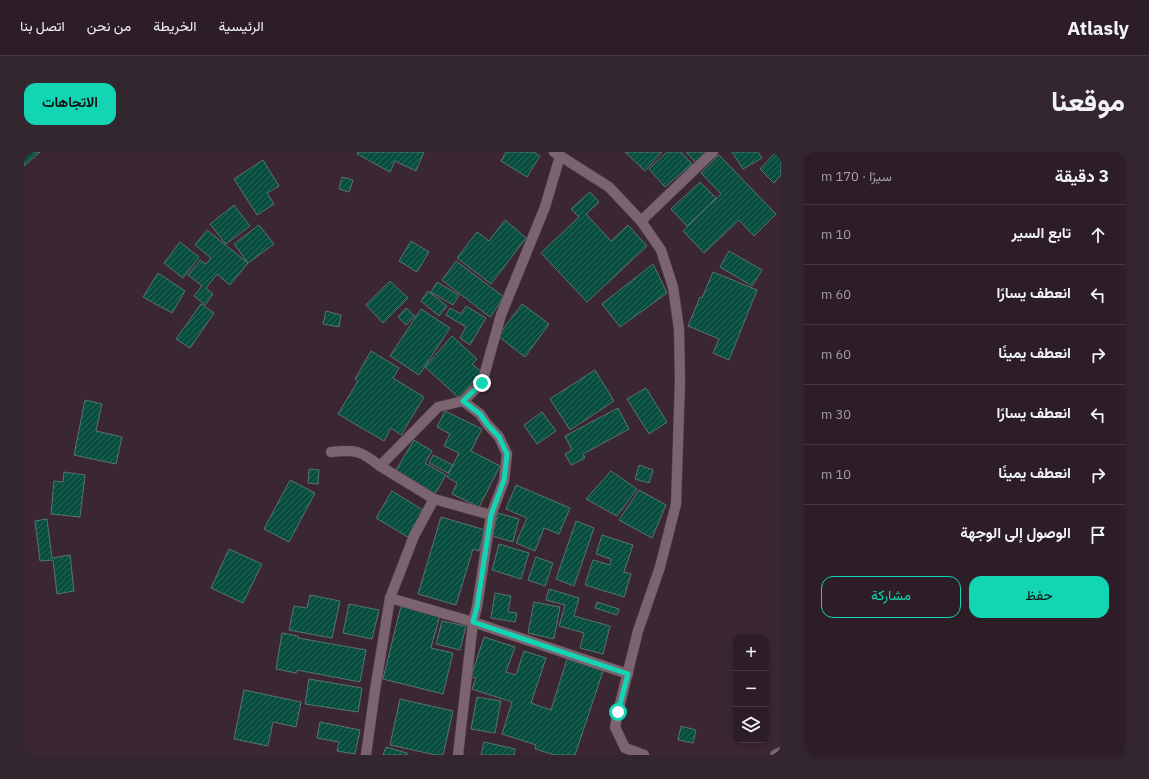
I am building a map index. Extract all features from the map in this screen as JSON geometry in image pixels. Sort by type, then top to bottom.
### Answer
[{"type":"street","points":[[641,221],[713,152]]},
{"type":"street","points":[[380,466],[438,407],[463,401],[482,383],[502,315],[545,207],[557,154],[609,187],[641,221],[661,250],[673,287],[679,329],[679,428],[676,504],[660,567],[638,631],[615,727],[625,748],[644,755]]},
{"type":"street","points":[[458,755],[473,622],[477,607],[491,515],[504,480],[507,454],[499,437],[480,414],[463,401]]},
{"type":"street","points":[[331,452],[350,449],[367,456],[380,466],[434,500],[491,515]]},
{"type":"street","points":[[366,755],[390,598],[414,536],[434,500]]},
{"type":"street","points":[[390,598],[473,622],[628,674]]},
{"type":"street","points":[[775,755],[781,752]]},
{"type":"building","points":[[24,152],[40,152],[24,166]]},
{"type":"building","points":[[358,152],[424,152],[416,171],[395,161],[390,172],[357,154]]},
{"type":"building","points":[[506,152],[534,152],[540,156],[527,177],[501,161]]},
{"type":"building","points":[[625,152],[662,152],[645,171]]},
{"type":"building","points":[[667,152],[681,152],[692,164],[665,187],[649,169]]},
{"type":"building","points":[[686,152],[708,152],[696,163]]},
{"type":"building","points":[[732,152],[758,152],[762,158],[743,169]]},
{"type":"building","points":[[776,152],[781,152],[781,175],[774,183],[760,169]]},
{"type":"building","points":[[719,155],[776,214],[754,236],[739,220],[704,253],[683,231],[721,194],[701,173]]},
{"type":"building","points":[[263,160],[279,186],[267,193],[274,204],[257,215],[234,179]]},
{"type":"building","points":[[342,177],[353,180],[349,192],[339,189]]},
{"type":"building","points":[[700,182],[716,198],[687,226],[671,209]]},
{"type":"building","points":[[590,192],[599,202],[586,214],[611,241],[628,225],[647,246],[587,302],[541,253],[579,217],[571,209]]},
{"type":"building","points":[[234,205],[250,226],[226,244],[210,224]]},
{"type":"building","points":[[505,220],[526,238],[491,284],[457,258],[477,232],[489,241]]},
{"type":"building","points":[[259,225],[274,244],[248,263],[234,244]]},
{"type":"building","points":[[207,230],[248,263],[230,285],[217,274],[206,288],[213,294],[205,305],[194,296],[202,286],[188,275],[200,260],[206,264],[211,258],[195,245]]},
{"type":"building","points":[[411,241],[429,252],[417,272],[399,261]]},
{"type":"building","points":[[180,242],[199,257],[183,278],[164,263]]},
{"type":"building","points":[[729,251],[762,270],[752,286],[720,267]]},
{"type":"building","points":[[456,261],[504,297],[490,317],[442,280]]},
{"type":"building","points":[[653,264],[667,293],[620,327],[602,304]]},
{"type":"building","points":[[713,272],[757,290],[729,360],[713,353],[719,339],[688,326],[700,297],[702,298]]},
{"type":"building","points":[[158,273],[185,291],[172,313],[143,297]]},
{"type":"building","points":[[390,281],[408,298],[383,323],[366,305]]},
{"type":"building","points":[[437,282],[459,295],[453,305],[431,292]]},
{"type":"building","points":[[428,291],[447,306],[439,316],[421,301]]},
{"type":"building","points":[[201,304],[214,313],[190,348],[176,339]]},
{"type":"building","points":[[522,304],[549,324],[525,357],[498,336]]},
{"type":"building","points":[[466,306],[486,318],[470,345],[460,338],[466,327],[446,315],[450,308],[461,314]]},
{"type":"building","points":[[406,308],[415,316],[406,325],[398,317]]},
{"type":"building","points":[[421,309],[450,328],[419,375],[390,356]]},
{"type":"building","points":[[326,311],[341,315],[339,327],[323,324]]},
{"type":"building","points":[[452,336],[477,359],[472,364],[482,372],[459,398],[425,367]]},
{"type":"building","points":[[371,351],[399,368],[393,378],[424,397],[401,435],[391,428],[384,441],[338,414],[358,381],[355,379]]},
{"type":"building","points":[[595,370],[614,401],[570,430],[550,399]]},
{"type":"building","points":[[646,388],[667,422],[649,434],[627,399]]},
{"type":"building","points":[[85,400],[102,404],[96,431],[122,437],[116,464],[74,455]]},
{"type":"building","points":[[618,408],[629,429],[583,454],[585,458],[571,465],[565,454],[572,450],[565,436]]},
{"type":"building","points":[[445,411],[482,429],[471,451],[500,466],[479,507],[452,494],[457,483],[447,477],[459,453],[444,446],[450,434],[437,427]]},
{"type":"building","points":[[542,412],[556,431],[537,444],[524,425]]},
{"type":"building","points":[[414,440],[432,451],[425,463],[446,475],[435,494],[396,470]]},
{"type":"building","points":[[433,455],[453,465],[448,473],[429,463]]},
{"type":"building","points":[[639,465],[653,470],[649,483],[635,479]]},
{"type":"building","points":[[309,469],[319,470],[318,484],[308,483]]},
{"type":"building","points":[[611,471],[637,489],[617,516],[586,499]]},
{"type":"building","points":[[64,472],[85,475],[80,517],[51,514],[54,481],[63,482]]},
{"type":"building","points":[[290,480],[315,493],[289,542],[264,529]]},
{"type":"building","points":[[516,485],[570,508],[559,534],[544,528],[535,551],[516,543],[527,518],[506,509]]},
{"type":"building","points":[[639,490],[666,505],[652,538],[619,520]]},
{"type":"building","points":[[392,491],[426,512],[411,539],[376,518]]},
{"type":"building","points":[[498,513],[519,519],[513,542],[492,536]]},
{"type":"building","points":[[441,517],[485,530],[479,551],[473,549],[456,605],[418,594]]},
{"type":"building","points":[[47,519],[52,558],[70,555],[74,591],[57,594],[53,560],[40,561],[35,521]]},
{"type":"building","points":[[576,521],[594,528],[574,586],[556,579]]},
{"type":"building","points":[[602,535],[633,545],[624,572],[631,574],[624,597],[585,585],[593,560],[610,565],[611,559],[596,554]]},
{"type":"building","points":[[499,544],[529,553],[521,579],[492,570]]},
{"type":"building","points":[[229,549],[262,564],[243,603],[211,588]]},
{"type":"building","points":[[536,557],[553,563],[545,586],[528,580]]},
{"type":"building","points":[[549,589],[579,598],[574,616],[610,626],[603,654],[580,648],[584,633],[559,626],[565,605],[546,600]]},
{"type":"building","points":[[495,593],[511,596],[508,612],[517,613],[515,622],[491,618]]},
{"type":"building","points":[[310,595],[340,601],[332,638],[289,630],[294,606],[307,608]]},
{"type":"building","points":[[534,602],[560,607],[554,639],[528,633]]},
{"type":"building","points":[[597,602],[619,609],[617,615],[595,608]]},
{"type":"building","points":[[349,604],[379,610],[372,639],[343,633]]},
{"type":"building","points":[[401,606],[440,615],[431,648],[453,653],[443,694],[383,679]]},
{"type":"building","points":[[442,621],[466,626],[460,650],[436,644]]},
{"type":"building","points":[[282,633],[298,636],[298,638],[366,650],[360,682],[297,670],[296,673],[276,669]]},
{"type":"building","points":[[484,637],[515,647],[506,672],[516,675],[524,651],[546,658],[531,703],[551,710],[567,659],[603,671],[575,755],[555,755],[535,749],[536,745],[502,734],[512,702],[472,689],[476,678],[471,677]]},
{"type":"building","points":[[309,679],[362,688],[358,712],[305,704]]},
{"type":"building","points":[[244,690],[301,702],[296,727],[273,722],[268,746],[234,739]]},
{"type":"building","points":[[477,697],[501,701],[495,733],[471,729]]},
{"type":"building","points":[[400,699],[453,711],[443,755],[436,755],[390,745]]},
{"type":"building","points":[[320,722],[360,730],[355,754],[337,751],[339,742],[317,738]]},
{"type":"building","points":[[681,726],[696,730],[693,743],[678,740]]},
{"type":"building","points":[[484,742],[515,749],[514,755],[481,755]]},
{"type":"building","points":[[386,747],[407,753],[407,755],[383,755]]},
{"type":"route","points":[[482,383],[463,401],[480,414],[499,437],[507,454],[504,480],[491,515],[477,607],[473,622],[628,674],[618,712]]}]
